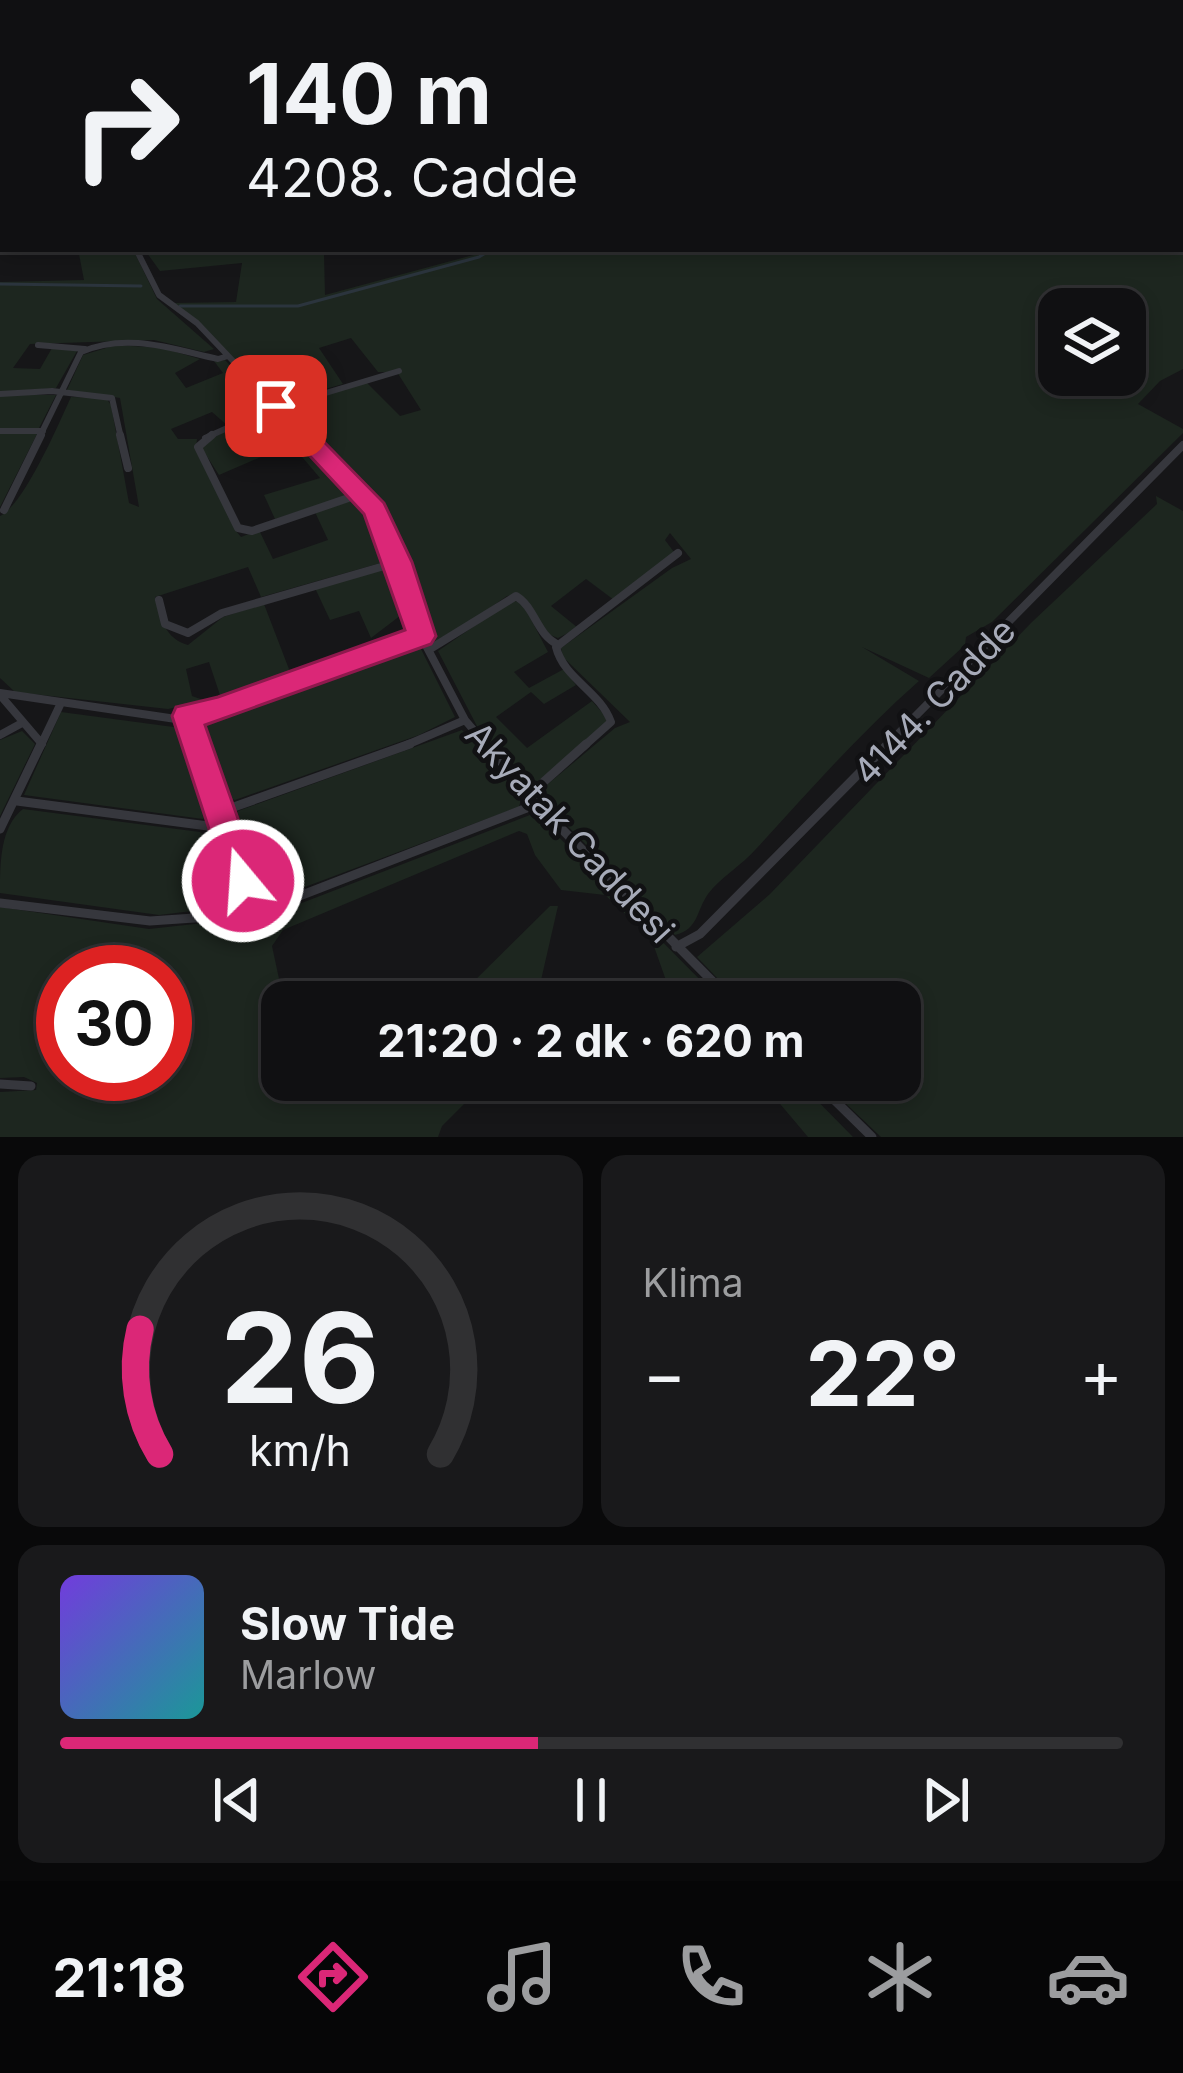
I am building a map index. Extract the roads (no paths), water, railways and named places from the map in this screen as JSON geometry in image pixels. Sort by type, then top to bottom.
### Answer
[{"type":"street","name":"Akyatak Caddesi","points":[[138,252],[159,295],[197,323],[363,493],[385,526],[421,636],[465,720],[533,800],[711,981]]},
{"type":"street","points":[[38,345],[86,350],[102,344],[156,344],[218,359],[228,356]]},
{"type":"street","points":[[4,510],[86,350]]},
{"type":"street","points":[[363,493],[242,531],[198,447],[277,406],[399,370]]},
{"type":"street","points":[[0,394],[61,392],[112,398],[128,468]]},
{"type":"street","points":[[0,431],[43,431]]},
{"type":"street","name":"4144. Cadde","points":[[676,947],[700,934],[847,790],[1183,445]]},
{"type":"street","points":[[0,903],[150,920],[253,914],[533,800],[611,722],[606,707],[555,651],[678,553]]},
{"type":"street","points":[[159,601],[165,625],[188,633],[222,613],[398,562]]},
{"type":"street","points":[[430,650],[450,642],[504,599],[517,596],[545,639],[559,645]]},
{"type":"street","points":[[0,694],[60,705],[187,716],[220,709],[421,636]]},
{"type":"street","points":[[0,694],[42,743]]},
{"type":"street","points":[[0,829],[60,705]]},
{"type":"street","points":[[187,716],[253,914]]},
{"type":"street","points":[[16,801],[208,826],[234,806],[427,738],[465,720]]},
{"type":"street","points":[[0,735],[22,723]]},
{"type":"street","points":[[0,1084],[32,1086]]},
{"type":"street","points":[[835,1101],[872,1137]]},
{"type":"waterway","points":[[180,306],[298,306],[487,252]]},
{"type":"waterway","points":[[0,284],[141,286]]}]
